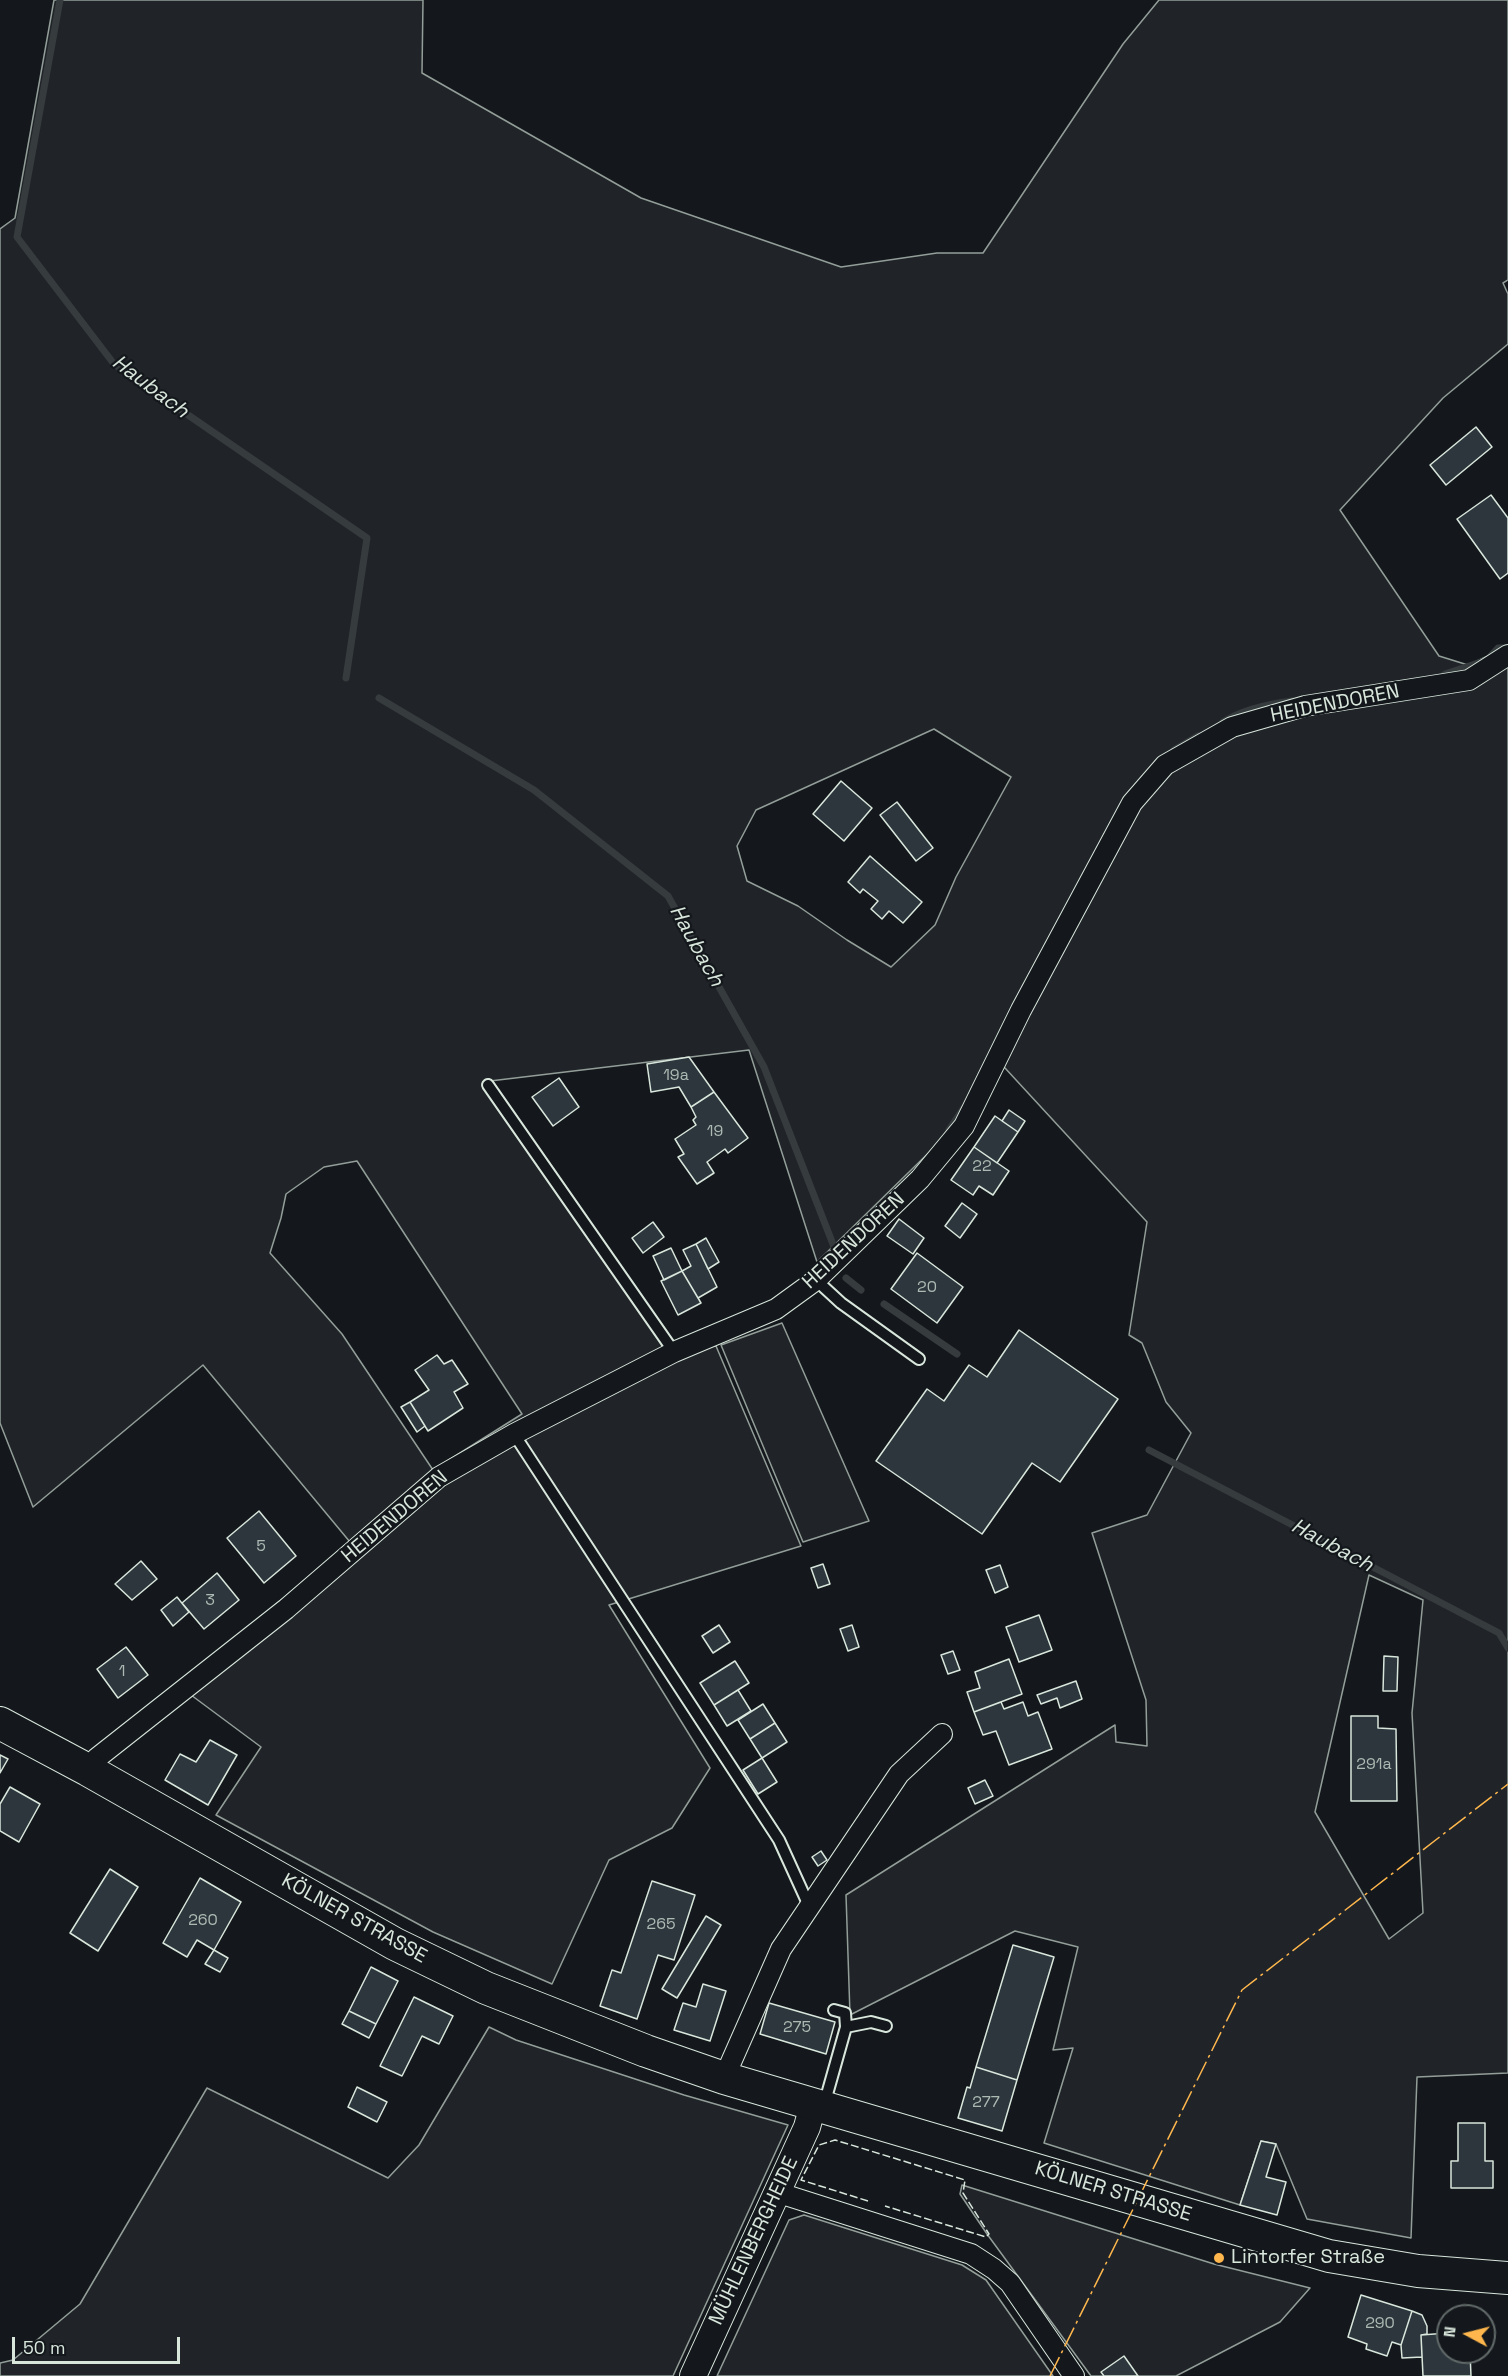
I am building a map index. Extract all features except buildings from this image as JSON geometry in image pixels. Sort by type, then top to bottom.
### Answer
[{"type":"main road","name":"KÖLNER STRASSE","points":[[0,1723],[88,1770],[395,1944],[486,1988],[646,2051],[724,2078],[1329,2256],[1418,2271],[1508,2278]]},
{"type":"street","name":"HEIDENDOREN","points":[[88,1770],[97,1758],[286,1609],[439,1477],[514,1434],[674,1352],[776,1309],[816,1280],[920,1179],[964,1126],[1021,1010],[1132,803],[1165,765],[1232,727],[1295,708],[1469,680],[1508,655]]},
{"type":"street","points":[[724,2078],[781,1949],[899,1774],[942,1734]]},
{"type":"street","name":"MÜHLENBERGHEIDE","points":[[693,2376],[776,2192],[819,2106]]},
{"type":"street","points":[[776,2192],[971,2254],[1010,2283],[1074,2376]]},
{"type":"lane","points":[[488,1085],[674,1352]]},
{"type":"lane","points":[[816,1280],[842,1304],[919,1359]]},
{"type":"lane","points":[[514,1434],[779,1839],[810,1908]]},
{"type":"lane","points":[[819,2106],[846,2027],[845,2013],[834,2010]]},
{"type":"lane","points":[[846,2027],[871,2022],[886,2026]]},
{"type":"shaded area","points":[[54,0],[423,0],[422,73],[641,198],[841,267],[937,253],[983,253],[1123,44],[1159,0],[1508,0],[1508,280],[1503,283],[1508,294],[1508,344],[1443,398],[1340,510],[1439,656],[1468,665],[1508,647],[1508,2073],[1417,2077],[1411,2238],[1307,2219],[1276,2144],[1261,2141],[1240,2205],[1044,2143],[1073,2048],[1053,2050],[1078,1947],[1015,1931],[850,2015],[846,1895],[1115,1725],[1116,1742],[1147,1746],[1146,1700],[1092,1533],[1147,1515],[1191,1433],[1166,1402],[1142,1343],[1129,1335],[1147,1222],[1005,1068],[986,1061],[952,1130],[817,1262],[749,1050],[490,1081],[673,1350],[716,1346],[801,1546],[609,1605],[710,1768],[672,1828],[609,1860],[552,1984],[433,1932],[216,1815],[261,1747],[191,1695],[284,1619],[275,1605],[350,1542],[203,1365],[33,1507],[0,1423],[0,229],[15,218]],"holes":[[[934,729],[1011,777],[956,877],[935,925],[891,967],[798,906],[747,881],[737,846],[756,810]],[[357,1161],[522,1414],[433,1470],[342,1334],[270,1253],[286,1194],[324,1167]],[[1369,1575],[1423,1600],[1412,1713],[1423,1913],[1389,1939],[1315,1812]]]},
{"type":"shaded area","points":[[782,1323],[869,1521],[803,1542],[721,1345]]},
{"type":"shaded area","points":[[489,2027],[516,2040],[684,2095],[788,2125],[673,2376],[0,2376],[0,2363],[13,2360],[80,2304],[207,2088],[388,2178],[419,2145]]},
{"type":"shaded area","points":[[962,2185],[1214,2264],[1310,2288],[1280,2322],[1176,2376],[1091,2376],[987,2234],[960,2194]]},
{"type":"shaded area","points":[[804,2215],[962,2265],[986,2280],[1053,2376],[717,2376],[789,2220]]},
{"type":"waterway","name":"Haubach","points":[[60,0],[17,237],[114,364],[367,538],[346,678]]},
{"type":"waterway","points":[[1445,674],[1487,660],[1498,648],[1503,648]]},
{"type":"waterway","name":"Haubach","points":[[379,698],[534,790],[668,896],[764,1067],[836,1252]]},
{"type":"waterway","points":[[1223,722],[1256,708],[1292,701]]},
{"type":"waterway","points":[[1174,750],[1198,736]]},
{"type":"waterway","points":[[949,1130],[963,1109]]},
{"type":"waterway","name":"Haubach","points":[[846,1278],[861,1290]]},
{"type":"waterway","name":"Haubach","points":[[884,1304],[957,1354]]},
{"type":"waterway","name":"Haubach","points":[[1149,1450],[1499,1633],[1508,1648]]},
{"type":"fence","points":[[868,2201],[801,2180],[819,2145],[835,2140],[965,2180],[963,2193],[989,2234],[986,2237],[885,2206]]},
{"type":"power","points":[[1050,2376],[1242,1990],[1508,1784]]},
{"type":"place","name":"Lintorfer Straße","points":[[1219,2258]]}]
